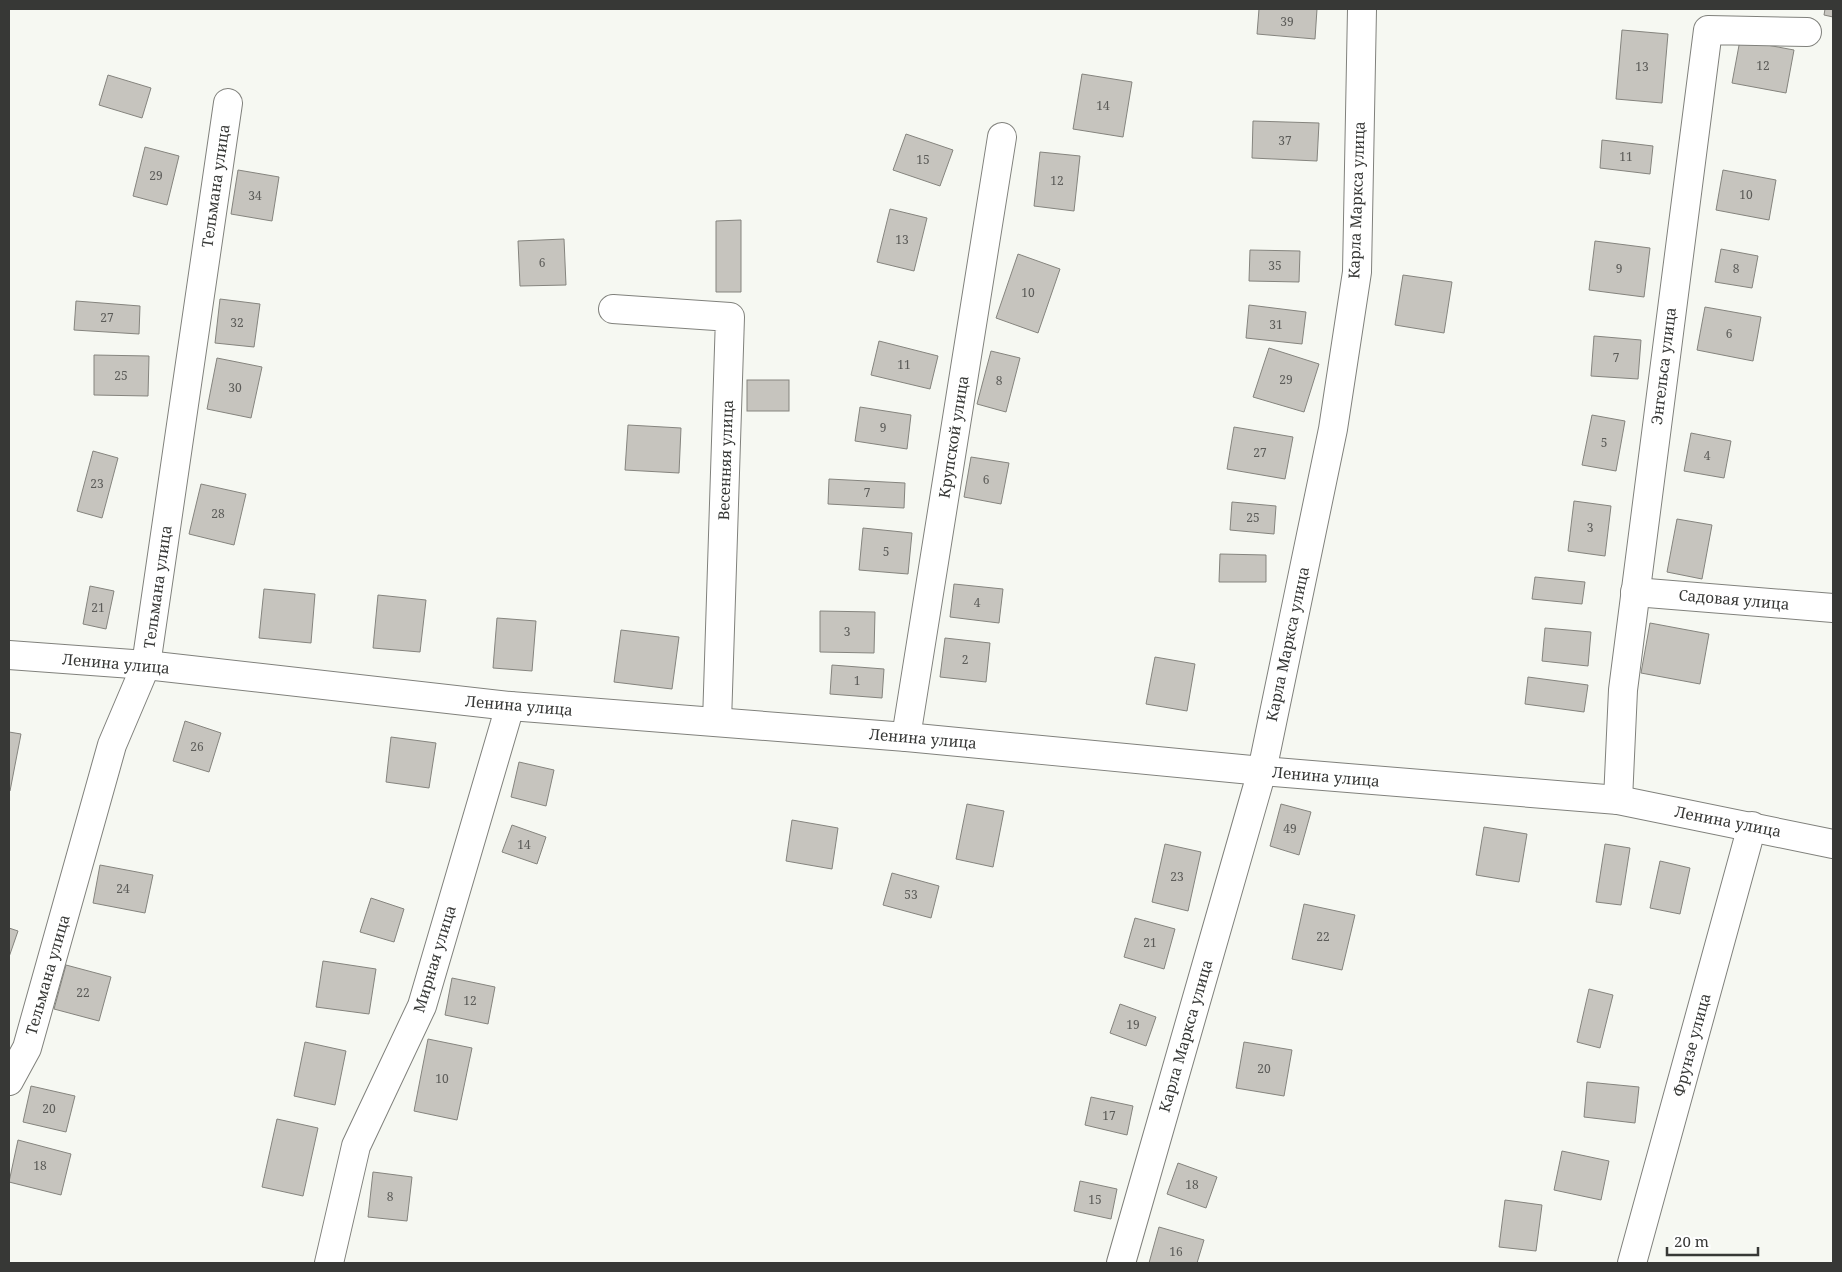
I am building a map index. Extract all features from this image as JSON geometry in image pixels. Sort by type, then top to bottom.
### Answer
[{"type":"street","name":"Карла Маркса улица","points":[[1121,1263],[1262,771],[1333,429],[1357,272],[1362,9]]},
{"type":"street","name":"Энгельса улица","points":[[1618,800],[1623,690],[1708,30],[1806,32]]},
{"type":"street","name":"Тельмана улица","points":[[13,1067],[27,1048],[112,745],[146,665],[228,103]]},
{"type":"street","name":"Крупской улица","points":[[906,737],[1002,137]]},
{"type":"street","name":"Весенняя улица","points":[[613,308],[730,317],[717,722]]},
{"type":"street","name":"Садовая улица","points":[[1635,592],[1833,608]]},
{"type":"street","name":"Ленина улица","points":[[9,655],[146,665],[510,706],[906,737],[1262,771],[1618,800],[1833,844]]},
{"type":"street","name":"Мирная улица","points":[[329,1263],[356,1146],[422,1006],[510,706]]},
{"type":"street","name":"Фрунзе улица","points":[[1632,1263],[1752,826]]},
{"type":"building","points":[[1259,9],[1317,9],[1315,39],[1257,34]]},
{"type":"building","points":[[1825,9],[1833,9],[1833,17],[1824,15]]},
{"type":"building","points":[[1622,30],[1668,34],[1662,103],[1616,99]]},
{"type":"building","points":[[1740,40],[1794,50],[1786,93],[1732,83]]},
{"type":"building","points":[[1082,74],[1132,82],[1123,137],[1073,129]]},
{"type":"building","points":[[108,75],[151,88],[142,118],[99,105]]},
{"type":"building","points":[[1253,121],[1319,123],[1317,161],[1252,158]]},
{"type":"building","points":[[906,134],[953,150],[940,186],[893,170]]},
{"type":"building","points":[[1602,140],[1653,146],[1650,174],[1600,168]]},
{"type":"building","points":[[145,147],[179,156],[167,205],[133,196]]},
{"type":"building","points":[[1040,152],[1080,156],[1074,211],[1034,206]]},
{"type":"building","points":[[238,170],[279,177],[272,221],[231,214]]},
{"type":"building","points":[[1723,170],[1776,180],[1769,220],[1716,210]]},
{"type":"building","points":[[890,209],[927,218],[914,271],[877,262]]},
{"type":"building","points":[[741,220],[741,292],[716,292],[716,221]]},
{"type":"building","points":[[564,239],[566,285],[520,286],[518,241]]},
{"type":"building","points":[[1595,241],[1650,248],[1644,297],[1589,290]]},
{"type":"building","points":[[1721,249],[1758,256],[1752,288],[1715,282]]},
{"type":"building","points":[[1250,250],[1300,251],[1299,282],[1249,281]]},
{"type":"building","points":[[1018,254],[1060,269],[1038,333],[996,318]]},
{"type":"building","points":[[1403,275],[1452,282],[1444,333],[1395,325]]},
{"type":"building","points":[[220,299],[260,304],[254,347],[215,343]]},
{"type":"building","points":[[76,301],[140,306],[139,334],[74,330]]},
{"type":"building","points":[[1249,305],[1306,312],[1302,344],[1246,338]]},
{"type":"building","points":[[1705,307],[1761,317],[1753,361],[1697,350]]},
{"type":"building","points":[[1594,336],[1641,340],[1638,379],[1591,376]]},
{"type":"building","points":[[879,341],[938,356],[930,389],[871,375]]},
{"type":"building","points":[[1269,348],[1319,364],[1304,412],[1253,397]]},
{"type":"building","points":[[991,351],[1020,358],[1006,412],[977,404]]},
{"type":"building","points":[[94,355],[149,356],[148,396],[94,395]]},
{"type":"building","points":[[217,358],[262,367],[251,418],[207,409]]},
{"type":"building","points":[[747,380],[789,380],[789,411],[747,411]]},
{"type":"building","points":[[860,407],[911,415],[907,449],[855,441]]},
{"type":"building","points":[[1592,415],[1625,421],[1616,471],[1582,465]]},
{"type":"building","points":[[628,425],[681,428],[679,473],[625,470]]},
{"type":"building","points":[[1234,427],[1293,437],[1285,479],[1227,469]]},
{"type":"building","points":[[1691,433],[1731,441],[1724,478],[1684,471]]},
{"type":"building","points":[[93,451],[118,458],[102,518],[77,511]]},
{"type":"building","points":[[971,457],[1009,463],[1001,504],[964,497]]},
{"type":"building","points":[[829,479],[905,483],[904,508],[828,504]]},
{"type":"building","points":[[201,484],[246,494],[234,545],[189,534]]},
{"type":"building","points":[[1574,501],[1611,506],[1605,556],[1568,551]]},
{"type":"building","points":[[1232,502],[1276,506],[1274,534],[1230,530]]},
{"type":"building","points":[[1677,519],[1712,525],[1702,579],[1667,572]]},
{"type":"building","points":[[863,528],[912,533],[908,574],[859,570]]},
{"type":"building","points":[[1220,554],[1266,555],[1266,582],[1219,582]]},
{"type":"building","points":[[1535,577],[1585,582],[1582,604],[1532,599]]},
{"type":"building","points":[[954,584],[1003,589],[999,623],[950,617]]},
{"type":"building","points":[[90,586],[114,591],[106,629],[83,624]]},
{"type":"building","points":[[264,589],[315,594],[311,643],[259,638]]},
{"type":"building","points":[[378,595],[426,600],[420,652],[373,648]]},
{"type":"building","points":[[820,611],[875,612],[874,653],[820,652]]},
{"type":"building","points":[[497,618],[536,621],[532,671],[493,668]]},
{"type":"building","points":[[1650,623],[1709,634],[1700,684],[1641,673]]},
{"type":"building","points":[[1545,628],[1591,632],[1588,666],[1542,661]]},
{"type":"building","points":[[621,630],[679,637],[672,689],[614,682]]},
{"type":"building","points":[[945,638],[990,643],[986,682],[940,677]]},
{"type":"building","points":[[1155,657],[1195,664],[1187,711],[1146,704]]},
{"type":"building","points":[[832,665],[884,669],[882,698],[830,694]]},
{"type":"building","points":[[1528,677],[1588,685],[1584,712],[1525,704]]},
{"type":"building","points":[[185,721],[221,733],[209,772],[173,761]]},
{"type":"building","points":[[9,732],[21,734],[10,791],[9,790]]},
{"type":"building","points":[[391,737],[436,743],[429,788],[386,782]]},
{"type":"building","points":[[519,762],[554,770],[546,806],[511,797]]},
{"type":"building","points":[[967,804],[1004,811],[993,867],[956,859]]},
{"type":"building","points":[[1281,804],[1311,812],[1299,855],[1270,846]]},
{"type":"building","points":[[792,820],[838,828],[832,869],[786,861]]},
{"type":"building","points":[[512,825],[546,837],[537,864],[502,852]]},
{"type":"building","points":[[1484,827],[1527,834],[1519,882],[1476,875]]},
{"type":"building","points":[[1165,844],[1201,852],[1188,911],[1152,902]]},
{"type":"building","points":[[1605,844],[1630,848],[1621,905],[1596,902]]},
{"type":"building","points":[[1660,861],[1690,868],[1680,914],[1650,908]]},
{"type":"building","points":[[100,865],[153,875],[145,913],[93,903]]},
{"type":"building","points":[[892,873],[939,886],[931,918],[883,905]]},
{"type":"building","points":[[371,898],[404,909],[394,942],[360,932]]},
{"type":"building","points":[[1304,904],[1355,915],[1342,970],[1292,959]]},
{"type":"building","points":[[1135,918],[1175,929],[1164,969],[1124,957]]},
{"type":"building","points":[[9,928],[18,931],[9,957]]},
{"type":"building","points":[[323,961],[376,969],[369,1014],[316,1007]]},
{"type":"building","points":[[66,965],[111,977],[99,1021],[54,1009]]},
{"type":"building","points":[[452,978],[495,987],[488,1024],[445,1015]]},
{"type":"building","points":[[1589,989],[1613,995],[1600,1048],[1577,1042]]},
{"type":"building","points":[[1120,1004],[1156,1017],[1146,1046],[1110,1033]]},
{"type":"building","points":[[428,1039],[472,1048],[457,1120],[414,1111]]},
{"type":"building","points":[[305,1042],[346,1051],[335,1105],[294,1096]]},
{"type":"building","points":[[1244,1042],[1292,1050],[1284,1096],[1236,1088]]},
{"type":"building","points":[[1587,1082],[1639,1087],[1635,1123],[1584,1117]]},
{"type":"building","points":[[31,1086],[75,1096],[66,1132],[23,1122]]},
{"type":"building","points":[[1091,1097],[1133,1106],[1127,1135],[1085,1125]]},
{"type":"building","points":[[277,1119],[318,1128],[303,1196],[262,1187]]},
{"type":"building","points":[[18,1140],[71,1154],[61,1195],[9,1182]]},
{"type":"building","points":[[1562,1151],[1609,1161],[1601,1200],[1554,1190]]},
{"type":"building","points":[[1178,1163],[1217,1177],[1206,1208],[1167,1194]]},
{"type":"building","points":[[373,1172],[412,1177],[407,1221],[368,1217]]},
{"type":"building","points":[[1080,1181],[1117,1189],[1111,1219],[1074,1211]]},
{"type":"building","points":[[1505,1200],[1542,1205],[1536,1251],[1499,1247]]},
{"type":"building","points":[[1159,1227],[1204,1240],[1197,1263],[1149,1263]]}]
